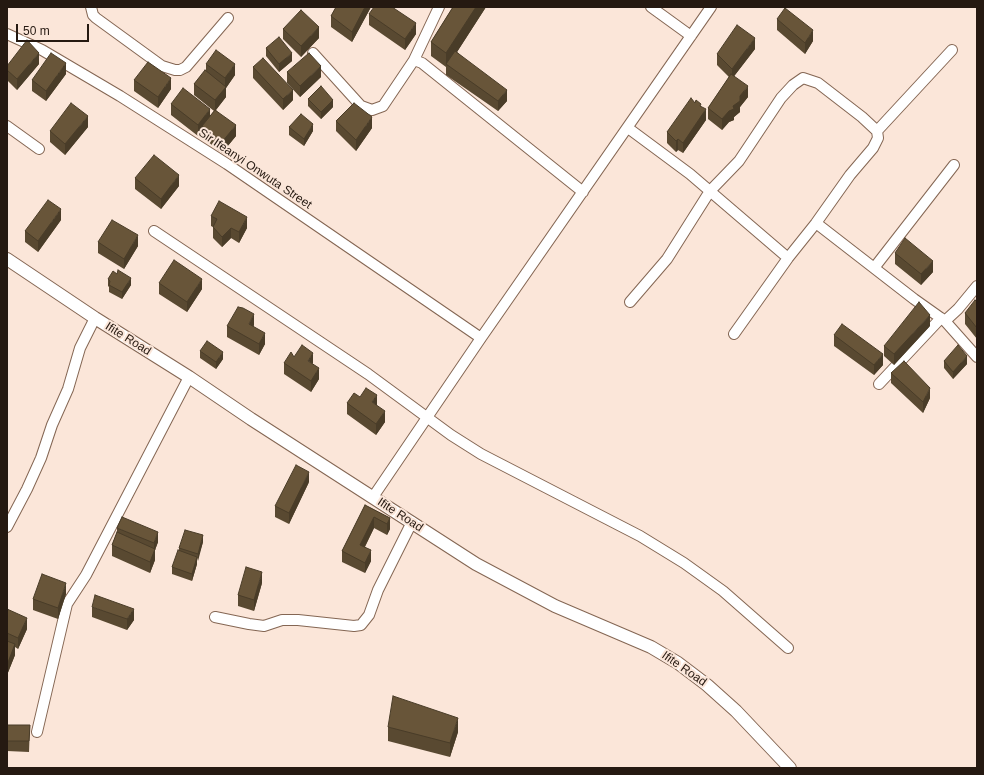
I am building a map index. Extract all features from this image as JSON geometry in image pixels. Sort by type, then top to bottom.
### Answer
[{"type":"street","points":[[91,7],[93,15],[96,18],[162,66],[175,70],[180,70],[186,67],[228,18]]},
{"type":"street","points":[[313,53],[361,106],[372,110],[383,106],[414,60],[439,7]]},
{"type":"street","points":[[650,7],[691,36]]},
{"type":"street","points":[[373,497],[481,338],[711,7]]},
{"type":"street","name":"Sir Ifeanyi Onwuta Street","points":[[7,34],[42,50],[120,96],[228,164],[481,338]]},
{"type":"street","points":[[877,131],[952,50]]},
{"type":"street","points":[[414,60],[422,63],[583,192]]},
{"type":"street","points":[[630,302],[667,259],[710,192],[739,161],[781,98],[803,78],[818,83],[862,117],[877,131],[878,138],[873,148],[850,175],[734,334]]},
{"type":"street","points":[[7,126],[39,149]]},
{"type":"street","points":[[628,128],[690,174],[788,258]]},
{"type":"street","points":[[874,268],[954,165]]},
{"type":"street","points":[[816,223],[943,319],[977,357]]},
{"type":"street","points":[[154,231],[368,374],[451,435],[481,454],[640,536],[684,563],[723,591],[788,648]]},
{"type":"street","name":"Ifite Road","points":[[7,259],[95,318],[189,377],[251,419],[476,564],[555,606],[651,647],[678,663],[707,685],[736,711],[790,768]]},
{"type":"street","points":[[879,384],[943,319],[958,309],[977,286]]},
{"type":"street","points":[[7,527],[41,458],[52,425],[68,389],[80,348],[95,318]]},
{"type":"street","points":[[37,732],[67,604],[86,575],[189,377]]},
{"type":"street","points":[[215,617],[264,626],[282,620],[298,620],[342,625],[361,625],[369,615],[378,590],[412,522]]},
{"type":"building","points":[[336,7],[365,7],[352,32],[331,16]]},
{"type":"building","points":[[374,7],[392,7],[416,23],[405,39],[369,14]]},
{"type":"building","points":[[453,7],[476,7],[446,53],[431,42]]},
{"type":"building","points":[[785,8],[813,30],[805,43],[777,19]]},
{"type":"building","points":[[301,10],[319,27],[301,46],[283,29]]},
{"type":"building","points":[[737,25],[755,38],[732,69],[717,54]]},
{"type":"building","points":[[279,37],[292,53],[279,64],[266,48]]},
{"type":"building","points":[[27,40],[39,53],[17,79],[7,70],[7,66]]},
{"type":"building","points":[[216,50],[235,64],[225,78],[206,64]]},
{"type":"building","points":[[455,51],[507,90],[498,101],[446,64]]},
{"type":"building","points":[[51,53],[66,63],[46,91],[32,80]]},
{"type":"building","points":[[309,53],[321,66],[300,86],[287,72]]},
{"type":"building","points":[[263,58],[293,90],[283,99],[253,67]]},
{"type":"building","points":[[148,62],[171,78],[158,97],[134,80]]},
{"type":"building","points":[[205,70],[226,87],[215,100],[194,84]]},
{"type":"building","points":[[731,74],[748,86],[740,96],[740,101],[733,106],[734,109],[729,111],[722,119],[708,108]]},
{"type":"building","points":[[321,86],[333,100],[321,112],[308,99]]},
{"type":"building","points":[[183,88],[210,109],[198,125],[171,104]]},
{"type":"building","points":[[691,98],[695,103],[696,100],[701,104],[700,106],[706,109],[683,143],[678,139],[676,141],[667,132]]},
{"type":"building","points":[[71,103],[88,116],[65,144],[50,131]]},
{"type":"building","points":[[354,103],[372,117],[356,140],[336,121]]},
{"type":"building","points":[[215,110],[236,125],[222,142],[202,126]]},
{"type":"building","points":[[301,114],[313,124],[304,139],[289,127]]},
{"type":"building","points":[[154,155],[179,175],[161,199],[135,178]]},
{"type":"building","points":[[48,200],[61,209],[38,241],[25,231]]},
{"type":"building","points":[[219,201],[247,217],[239,232],[231,228],[222,237],[213,227],[217,219],[211,216]]},
{"type":"building","points":[[112,220],[138,235],[124,259],[98,242]]},
{"type":"building","points":[[905,238],[933,261],[921,274],[895,253]]},
{"type":"building","points":[[174,260],[202,279],[187,302],[159,283]]},
{"type":"building","points":[[118,270],[131,278],[122,292],[109,285],[110,281],[108,279],[113,271],[117,274]]},
{"type":"building","points":[[975,300],[977,302],[977,328],[965,313]]},
{"type":"building","points":[[919,302],[930,315],[894,354],[884,346]]},
{"type":"building","points":[[238,307],[254,314],[249,324],[265,333],[259,344],[227,326]]},
{"type":"building","points":[[842,324],[883,354],[874,365],[834,335]]},
{"type":"building","points":[[207,341],[223,352],[216,362],[200,351]]},
{"type":"building","points":[[302,345],[313,353],[308,361],[319,368],[311,381],[284,363],[291,352],[294,357]]},
{"type":"building","points":[[958,345],[967,356],[953,372],[944,361]]},
{"type":"building","points":[[904,361],[930,388],[923,402],[891,373]]},
{"type":"building","points":[[366,388],[377,395],[372,402],[385,411],[376,424],[347,403],[354,393],[360,397]]},
{"type":"building","points":[[296,465],[309,472],[289,513],[275,506]]},
{"type":"building","points":[[365,505],[390,518],[387,524],[374,517],[360,545],[371,550],[365,563],[342,551]]},
{"type":"building","points":[[122,517],[158,532],[154,543],[117,528]]},
{"type":"building","points":[[185,530],[203,535],[198,554],[179,548]]},
{"type":"building","points":[[117,532],[155,549],[150,562],[112,545]]},
{"type":"building","points":[[178,550],[197,557],[192,574],[172,567]]},
{"type":"building","points":[[246,567],[262,572],[254,600],[238,595]]},
{"type":"building","points":[[42,574],[66,583],[58,608],[33,599]]},
{"type":"building","points":[[95,595],[134,609],[127,619],[92,607]]},
{"type":"building","points":[[7,609],[27,618],[18,638],[7,633]]},
{"type":"building","points":[[7,641],[15,644],[7,665]]},
{"type":"building","points":[[393,696],[458,718],[450,743],[388,727]]},
{"type":"building","points":[[7,725],[30,725],[29,741],[7,741]]}]
